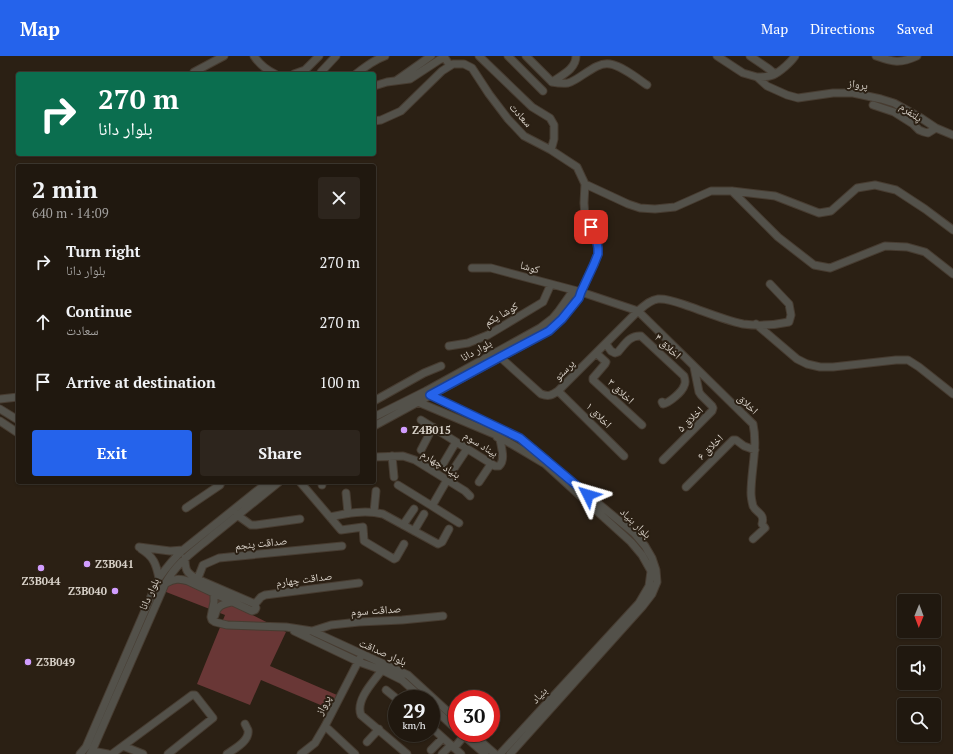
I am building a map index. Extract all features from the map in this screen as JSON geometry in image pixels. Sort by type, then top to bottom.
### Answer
[{"type":"street","points":[[194,72],[224,56]]},
{"type":"street","points":[[254,56],[267,71],[270,72]]},
{"type":"street","points":[[300,72],[306,70],[319,56]]},
{"type":"street","points":[[321,72],[336,56]]},
{"type":"street","points":[[359,72],[385,56]]},
{"type":"street","points":[[376,85],[395,81],[431,56]]},
{"type":"street","points":[[479,56],[532,106],[550,118],[554,125],[554,140],[551,150]]},
{"type":"street","points":[[508,56],[544,92]]},
{"type":"street","points":[[526,56],[552,82],[559,84],[568,83],[600,65],[608,63],[620,67],[647,85]]},
{"type":"street","points":[[552,82],[571,70],[575,64],[576,56]]},
{"type":"street","points":[[717,56],[743,73],[757,77],[775,74],[796,56]]},
{"type":"street","points":[[750,56],[775,74]]},
{"type":"street","points":[[876,56],[894,62],[917,56]]},
{"type":"street","name":"سعادت","points":[[395,81],[410,79],[443,58],[445,58],[450,66],[453,64],[464,64],[472,68],[508,119],[524,136],[551,150],[577,167],[585,184],[585,216],[596,238],[598,248],[598,254],[581,292]]},
{"type":"street","points":[[376,121],[401,111],[442,71],[450,66]]},
{"type":"street","name":"پرواز","points":[[757,77],[767,86],[798,98],[833,93],[853,93],[882,99],[894,103],[936,128],[953,134]]},
{"type":"street","name":"پلتفرم","points":[[873,105],[894,112],[924,132],[928,133],[936,128]]},
{"type":"street","points":[[585,184],[640,208],[655,209],[675,207],[711,191],[732,191],[775,196],[819,213],[831,211],[857,188],[875,185],[896,190],[953,230]]},
{"type":"street","points":[[732,191],[778,237],[814,266],[830,268],[885,246],[907,247],[925,252],[953,274]]},
{"type":"street","name":"کوشا","points":[[472,268],[491,268],[581,292]]},
{"type":"street","name":"کوشا یکم","points":[[449,346],[468,343],[488,334],[543,302],[551,284]]},
{"type":"street","name":"پرستو","points":[[500,357],[541,394],[547,396],[552,395],[558,391],[638,311],[650,301],[656,299],[670,300],[743,324],[779,324],[789,322],[791,315],[789,304],[770,284]]},
{"type":"street","points":[[581,292],[638,311]]},
{"type":"street","name":"بلوار دانا","points":[[376,416],[416,399],[549,331],[562,319],[579,298],[581,292]]},
{"type":"street","name":"بلوار دانا","points":[[428,393],[540,328],[553,318],[570,295],[581,292]]},
{"type":"street","name":"اخلاق","points":[[638,311],[753,424],[755,432],[755,450],[751,494],[754,506],[762,515],[762,524],[765,528],[753,539]]},
{"type":"street","points":[[756,324],[797,359],[807,364],[820,367],[833,367],[908,360],[953,394]]},
{"type":"street","name":"اخلاق ۴","points":[[606,344],[611,351],[615,353],[618,352],[632,337],[641,336],[684,376],[685,386],[681,391],[667,403],[663,404],[662,402]]},
{"type":"street","name":"اخلاق ۳","points":[[596,353],[605,361],[606,364],[592,378],[642,425]]},
{"type":"street","points":[[376,400],[424,373],[441,366]]},
{"type":"street","name":"اخلاق ۵","points":[[664,460],[712,411],[713,408],[699,392],[694,367]]},
{"type":"street","name":"اخلاق ۱","points":[[558,391],[624,456]]},
{"type":"street","name":"بلوار بنیاد","points":[[428,393],[520,438],[634,533],[645,546],[652,558],[656,570],[657,582],[652,594],[642,607],[597,652]]},
{"type":"street","points":[[0,399],[16,397]]},
{"type":"street","name":"بلوار دانا","points":[[376,425],[416,399]]},
{"type":"street","name":"بلوار بنیاد","points":[[416,399],[494,434],[545,464],[631,542],[642,555],[651,571],[649,586],[639,604],[597,652]]},
{"type":"street","points":[[0,409],[16,419]]},
{"type":"street","name":"بیناد سوم","points":[[421,420],[491,464],[499,466],[502,458],[500,439],[494,434]]},
{"type":"street","points":[[0,421],[16,433]]},
{"type":"street","points":[[421,450],[433,427]]},
{"type":"street","name":"اخلاق ۶","points":[[686,487],[733,440],[736,440],[744,446],[755,450]]},
{"type":"street","points":[[443,464],[456,442]]},
{"type":"street","points":[[453,470],[467,449]]},
{"type":"street","points":[[392,456],[394,478]]},
{"type":"street","name":"بنیاد چهارم","points":[[376,457],[403,456],[415,460],[465,491],[470,496]]},
{"type":"street","points":[[479,482],[491,464]]},
{"type":"street","points":[[432,506],[446,480]]},
{"type":"street","points":[[186,508],[220,484]]},
{"type":"street","name":"بلوار دانا","points":[[80,754],[86,747],[172,560],[266,484]]},
{"type":"street","name":"بلوار دانا","points":[[91,752],[162,581],[185,558],[276,484]]},
{"type":"street","points":[[302,484],[341,530],[363,527],[364,541],[392,558],[396,558],[404,544]]},
{"type":"street","points":[[398,485],[459,523]]},
{"type":"street","points":[[374,512],[376,491]]},
{"type":"street","points":[[346,493],[348,513]]},
{"type":"street","points":[[404,525],[414,509]]},
{"type":"street","points":[[330,517],[348,513],[374,512],[383,514],[438,544],[442,542],[449,529]]},
{"type":"street","points":[[414,531],[424,514]]},
{"type":"street","points":[[237,515],[251,524],[256,525],[300,519]]},
{"type":"street","name":"صداقت پنجم","points":[[196,582],[203,565],[219,558],[342,546]]},
{"type":"street","points":[[183,550],[170,551],[139,547],[149,554],[154,560],[162,581],[180,579],[196,582],[256,604],[255,610],[252,611],[214,594],[196,582],[186,570],[185,558]]},
{"type":"street","name":"صداقت چهارم","points":[[256,604],[261,597],[265,595],[359,583]]},
{"type":"street","points":[[214,594],[214,602],[210,616],[212,620],[220,624]]},
{"type":"street","points":[[220,624],[215,617],[218,608],[221,605],[232,602]]},
{"type":"street","name":"صداقت سوم","points":[[312,632],[331,625],[443,616]]},
{"type":"street","name":"بلوار صداقت","points":[[220,624],[286,627],[312,632],[402,680],[413,690]]},
{"type":"street","name":"بلوار صداقت","points":[[286,627],[361,658],[408,675],[448,712]]},
{"type":"street","points":[[510,754],[597,652]]},
{"type":"street","name":"بنیاد","points":[[500,754],[597,652]]},
{"type":"street","name":"پرواز","points":[[301,754],[315,743],[361,658]]},
{"type":"street","points":[[382,670],[362,700],[360,708],[361,715],[407,754]]},
{"type":"street","points":[[112,754],[192,694],[195,695],[213,718],[168,754]]},
{"type":"street","points":[[440,714],[448,722]]},
{"type":"street","points":[[227,754],[245,741],[248,731],[245,724]]},
{"type":"street","points":[[325,726],[355,754]]},
{"type":"street","points":[[367,742],[379,730]]},
{"type":"street","points":[[440,736],[461,754]]},
{"type":"street","points":[[431,750],[443,738]]},
{"type":"street","points":[[442,754],[456,742]]},
{"type":"street","points":[[470,742],[485,754]]},
{"type":"street","points":[[481,742],[495,754]]},
{"type":"street","points":[[123,746],[143,754]]},
{"type":"street","points":[[91,752],[108,754]]},
{"type":"shaded area","points":[[169,573],[286,632],[270,666],[337,695],[330,709],[261,680],[250,705],[197,684],[225,615],[161,590]]},
{"type":"place","name":"Z4B015","points":[[404,430]]},
{"type":"place","name":"Z3B041","points":[[87,564]]},
{"type":"place","name":"Z3B044","points":[[41,568]]},
{"type":"place","name":"Z3B040","points":[[115,591]]},
{"type":"place","name":"Z3B049","points":[[28,662]]},
{"type":"route","points":[[588,495],[520,438],[430,395],[549,331],[562,319],[579,298],[598,254],[596,238],[591,227]]}]
